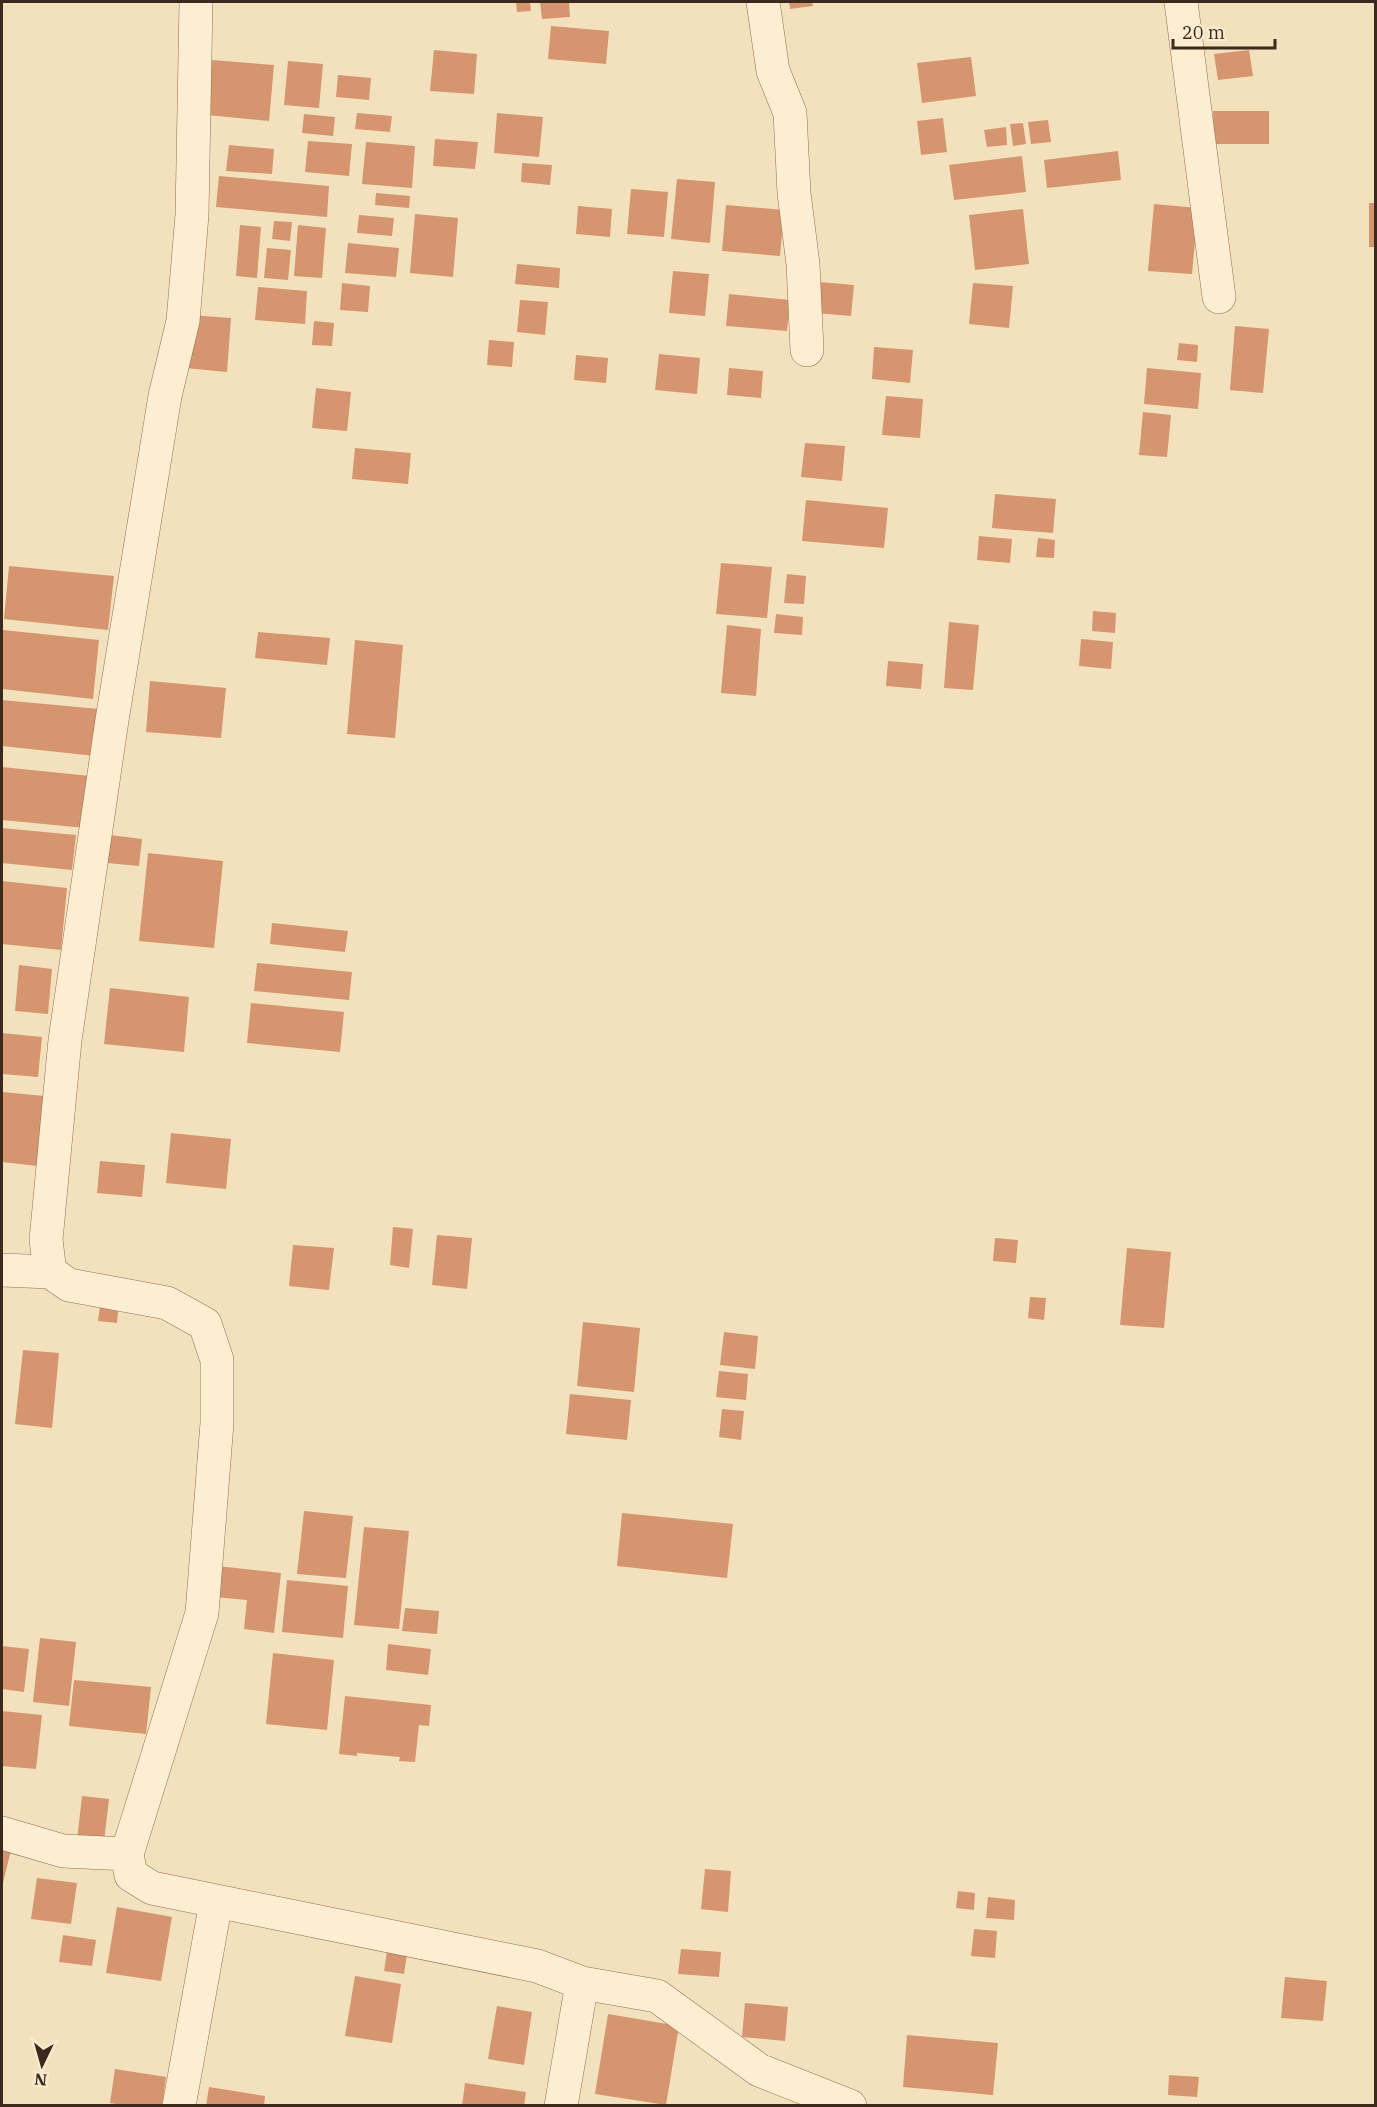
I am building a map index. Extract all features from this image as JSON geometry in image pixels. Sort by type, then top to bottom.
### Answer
[{"type":"street","points":[[50,1272],[46,1240],[65,1040],[134,578],[165,396],[183,321],[192,215],[196,2]]},
{"type":"street","points":[[763,2],[773,71],[790,113],[794,193],[803,264],[807,350]]},
{"type":"street","points":[[1181,2],[1219,297]]},
{"type":"street","points":[[2,1270],[50,1272],[69,1285],[167,1303],[206,1324],[217,1360],[214,1480],[202,1613],[126,1854],[131,1875],[152,1888],[537,1966],[582,1983],[657,1996],[759,2070],[850,2106]]},
{"type":"street","points":[[2,1833],[63,1851],[126,1854]]},
{"type":"street","points":[[179,2106],[216,1902]]},
{"type":"street","points":[[561,2106],[582,1983]]},
{"type":"building","points":[[516,2],[530,2],[531,11],[517,12]]},
{"type":"building","points":[[540,2],[569,2],[570,17],[542,19]]},
{"type":"building","points":[[789,2],[812,2],[813,6],[790,9]]},
{"type":"building","points":[[551,26],[609,31],[606,64],[548,59]]},
{"type":"building","points":[[434,50],[477,54],[474,94],[430,91]]},
{"type":"building","points":[[1249,50],[1253,76],[1218,80],[1214,54]]},
{"type":"building","points":[[971,57],[976,96],[922,103],[917,63]]},
{"type":"building","points":[[212,60],[274,65],[269,121],[207,115]]},
{"type":"building","points":[[288,61],[323,64],[319,108],[284,105]]},
{"type":"building","points":[[338,75],[371,78],[369,100],[336,97]]},
{"type":"building","points":[[1213,111],[1269,111],[1269,144],[1214,144]]},
{"type":"building","points":[[357,113],[392,116],[390,132],[355,129]]},
{"type":"building","points":[[497,113],[543,117],[539,157],[494,153]]},
{"type":"building","points":[[304,114],[335,117],[333,136],[302,133]]},
{"type":"building","points":[[943,118],[947,152],[921,155],[917,121]]},
{"type":"building","points":[[1048,120],[1051,142],[1031,144],[1028,122]]},
{"type":"building","points":[[1023,123],[1026,144],[1013,146],[1010,124]]},
{"type":"building","points":[[1006,127],[1007,145],[987,147],[984,130]]},
{"type":"building","points":[[435,139],[478,142],[475,169],[433,166]]},
{"type":"building","points":[[308,141],[352,144],[349,176],[305,172]]},
{"type":"building","points":[[366,142],[415,146],[412,188],[362,184]]},
{"type":"building","points":[[229,145],[274,149],[272,174],[226,171]]},
{"type":"building","points":[[1118,151],[1121,180],[1047,188],[1044,160]]},
{"type":"building","points":[[1022,156],[1026,192],[954,200],[949,165]]},
{"type":"building","points":[[522,163],[552,165],[550,185],[521,182]]},
{"type":"building","points":[[219,176],[329,186],[327,217],[216,207]]},
{"type":"building","points":[[677,179],[715,182],[710,243],[671,239]]},
{"type":"building","points":[[631,189],[668,192],[664,237],[627,234]]},
{"type":"building","points":[[376,193],[410,196],[409,208],[375,205]]},
{"type":"building","points":[[1369,203],[1376,203],[1376,247],[1369,247]]},
{"type":"building","points":[[1154,204],[1198,208],[1192,274],[1148,271]]},
{"type":"building","points":[[726,205],[784,210],[780,256],[722,251]]},
{"type":"building","points":[[578,206],[612,209],[610,237],[576,234]]},
{"type":"building","points":[[1023,209],[1029,264],[975,270],[969,215]]},
{"type":"building","points":[[415,214],[458,218],[453,277],[410,273]]},
{"type":"building","points":[[359,215],[394,218],[392,236],[357,233]]},
{"type":"building","points":[[274,221],[292,222],[290,241],[272,239]]},
{"type":"building","points":[[240,225],[261,227],[257,278],[236,276]]},
{"type":"building","points":[[298,225],[326,228],[322,278],[294,276]]},
{"type":"building","points":[[348,243],[399,248],[396,277],[345,273]]},
{"type":"building","points":[[267,248],[291,250],[288,280],[264,278]]},
{"type":"building","points":[[517,264],[560,268],[559,288],[515,284]]},
{"type":"building","points":[[673,271],[709,274],[705,316],[669,313]]},
{"type":"building","points":[[819,282],[854,285],[851,316],[816,313]]},
{"type":"building","points":[[342,283],[370,286],[368,312],[340,310]]},
{"type":"building","points":[[973,283],[1013,286],[1009,328],[969,324]]},
{"type":"building","points":[[258,287],[307,291],[305,324],[255,320]]},
{"type":"building","points":[[729,294],[790,300],[787,331],[726,326]]},
{"type":"building","points":[[520,300],[548,302],[545,335],[517,332]]},
{"type":"building","points":[[190,315],[231,318],[227,372],[185,368]]},
{"type":"building","points":[[314,321],[334,323],[332,346],[312,345]]},
{"type":"building","points":[[1235,326],[1269,329],[1263,393],[1230,390]]},
{"type":"building","points":[[489,340],[514,342],[512,367],[487,365]]},
{"type":"building","points":[[1179,343],[1198,345],[1197,362],[1177,360]]},
{"type":"building","points":[[874,347],[913,350],[910,383],[872,379]]},
{"type":"building","points":[[659,354],[700,358],[697,394],[655,390]]},
{"type":"building","points":[[576,355],[608,358],[606,383],[574,380]]},
{"type":"building","points":[[729,368],[763,371],[761,398],[727,395]]},
{"type":"building","points":[[1147,368],[1201,373],[1198,409],[1144,404]]},
{"type":"building","points":[[316,388],[351,392],[347,431],[312,428]]},
{"type":"building","points":[[886,396],[923,399],[920,438],[882,435]]},
{"type":"building","points":[[1143,412],[1171,415],[1167,457],[1139,455]]},
{"type":"building","points":[[805,443],[845,446],[842,481],[801,477]]},
{"type":"building","points":[[355,448],[411,453],[408,484],[352,479]]},
{"type":"building","points":[[995,494],[1056,499],[1053,533],[992,528]]},
{"type":"building","points":[[806,500],[888,508],[884,548],[802,541]]},
{"type":"building","points":[[979,536],[1012,539],[1010,563],[977,560]]},
{"type":"building","points":[[1038,538],[1055,540],[1054,558],[1036,557]]},
{"type":"building","points":[[721,563],[772,567],[767,618],[716,614]]},
{"type":"building","points":[[9,566],[114,576],[108,630],[4,619]]},
{"type":"building","points":[[787,574],[806,576],[804,604],[784,603]]},
{"type":"building","points":[[1093,611],[1116,613],[1115,633],[1092,631]]},
{"type":"building","points":[[776,614],[803,617],[802,635],[774,633]]},
{"type":"building","points":[[949,622],[979,625],[973,690],[944,688]]},
{"type":"building","points":[[727,625],[761,629],[756,696],[721,693]]},
{"type":"building","points":[[3,630],[99,640],[93,699],[2,689]]},
{"type":"building","points":[[258,632],[330,638],[327,665],[255,658]]},
{"type":"building","points":[[1081,639],[1113,642],[1111,669],[1079,666]]},
{"type":"building","points":[[355,640],[403,645],[395,738],[347,734]]},
{"type":"building","points":[[888,661],[923,664],[921,689],[886,686]]},
{"type":"building","points":[[150,681],[226,688],[221,738],[146,732]]},
{"type":"building","points":[[2,700],[99,709],[95,756],[2,746]]},
{"type":"building","points":[[2,767],[90,776],[85,828],[2,820]]},
{"type":"building","points":[[2,828],[76,835],[72,870],[2,863]]},
{"type":"building","points":[[110,835],[142,839],[139,866],[107,863]]},
{"type":"building","points":[[148,853],[223,861],[214,948],[139,941]]},
{"type":"building","points":[[2,881],[67,888],[61,950],[2,944]]},
{"type":"building","points":[[272,923],[348,931],[345,952],[270,944]]},
{"type":"building","points":[[257,963],[352,972],[349,1000],[254,991]]},
{"type":"building","points":[[19,965],[52,969],[48,1014],[15,1011]]},
{"type":"building","points":[[110,988],[189,997],[184,1052],[104,1044]]},
{"type":"building","points":[[251,1003],[344,1012],[340,1052],[247,1043]]},
{"type":"building","points":[[2,1033],[42,1037],[38,1077],[2,1074]]},
{"type":"building","points":[[3,1092],[44,1096],[37,1166],[2,1162]]},
{"type":"building","points":[[171,1133],[231,1139],[226,1189],[166,1183]]},
{"type":"building","points":[[100,1161],[145,1165],[142,1197],[97,1193]]},
{"type":"building","points":[[393,1227],[413,1229],[409,1268],[390,1265]]},
{"type":"building","points":[[437,1235],[472,1238],[467,1289],[432,1285]]},
{"type":"building","points":[[995,1238],[1018,1240],[1016,1263],[993,1261]]},
{"type":"building","points":[[293,1245],[334,1248],[329,1290],[289,1286]]},
{"type":"building","points":[[1127,1248],[1171,1252],[1164,1328],[1120,1325]]},
{"type":"building","points":[[1030,1297],[1046,1298],[1044,1320],[1028,1318]]},
{"type":"building","points":[[101,1298],[119,1299],[117,1323],[98,1321]]},
{"type":"building","points":[[583,1322],[640,1328],[634,1392],[577,1386]]},
{"type":"building","points":[[724,1332],[758,1336],[755,1369],[720,1365]]},
{"type":"building","points":[[23,1350],[59,1353],[52,1428],[15,1424]]},
{"type":"building","points":[[719,1371],[748,1374],[746,1400],[716,1397]]},
{"type":"building","points":[[570,1394],[631,1400],[627,1440],[566,1434]]},
{"type":"building","points":[[722,1409],[744,1411],[741,1440],[719,1437]]},
{"type":"building","points":[[304,1511],[353,1516],[346,1578],[297,1574]]},
{"type":"building","points":[[622,1513],[733,1524],[727,1578],[617,1566]]},
{"type":"building","points":[[364,1527],[409,1531],[399,1629],[354,1625]]},
{"type":"building","points":[[217,1566],[281,1573],[274,1633],[244,1629],[247,1600],[214,1597]]},
{"type":"building","points":[[287,1580],[348,1586],[343,1638],[282,1632]]},
{"type":"building","points":[[405,1608],[439,1611],[437,1634],[402,1631]]},
{"type":"building","points":[[40,1638],[76,1642],[69,1706],[33,1702]]},
{"type":"building","points":[[388,1644],[431,1649],[428,1675],[386,1670]]},
{"type":"building","points":[[2,1646],[29,1649],[24,1692],[2,1689]]},
{"type":"building","points":[[273,1653],[334,1660],[327,1730],[266,1724]]},
{"type":"building","points":[[74,1680],[151,1687],[146,1734],[69,1726]]},
{"type":"building","points":[[345,1696],[431,1705],[429,1726],[419,1725],[415,1762],[399,1761],[400,1757],[357,1753],[357,1756],[339,1754]]},
{"type":"building","points":[[2,1711],[42,1715],[36,1769],[2,1766]]},
{"type":"building","points":[[82,1796],[109,1799],[104,1842],[77,1840]]},
{"type":"building","points":[[2,1847],[11,1850],[2,1887]]},
{"type":"building","points":[[705,1869],[731,1871],[728,1912],[701,1909]]},
{"type":"building","points":[[37,1878],[77,1883],[71,1924],[31,1919]]},
{"type":"building","points":[[958,1891],[975,1893],[974,1910],[956,1908]]},
{"type":"building","points":[[988,1897],[1015,1900],[1014,1920],[986,1918]]},
{"type":"building","points":[[117,1907],[172,1917],[161,1981],[106,1973]]},
{"type":"building","points":[[974,1929],[997,1931],[995,1958],[971,1956]]},
{"type":"building","points":[[63,1935],[96,1940],[92,1966],[59,1962]]},
{"type":"building","points":[[388,1945],[408,1948],[404,1974],[384,1971]]},
{"type":"building","points":[[681,1949],[721,1952],[719,1977],[678,1974]]},
{"type":"building","points":[[355,1976],[401,1984],[392,2043],[345,2036]]},
{"type":"building","points":[[1285,1977],[1327,1981],[1323,2021],[1281,2018]]},
{"type":"building","points":[[745,2003],[788,2007],[785,2041],[742,2037]]},
{"type":"building","points":[[497,2006],[532,2012],[524,2065],[488,2059]]},
{"type":"building","points":[[608,2014],[679,2026],[666,2105],[595,2094]]},
{"type":"building","points":[[907,2035],[998,2043],[993,2095],[903,2087]]},
{"type":"building","points":[[115,2069],[166,2077],[162,2106],[129,2106],[110,2103]]},
{"type":"building","points":[[1169,2075],[1199,2077],[1197,2097],[1168,2095]]},
{"type":"building","points":[[465,2083],[526,2092],[524,2106],[462,2106]]},
{"type":"building","points":[[209,2087],[265,2096],[264,2106],[206,2106]]}]
